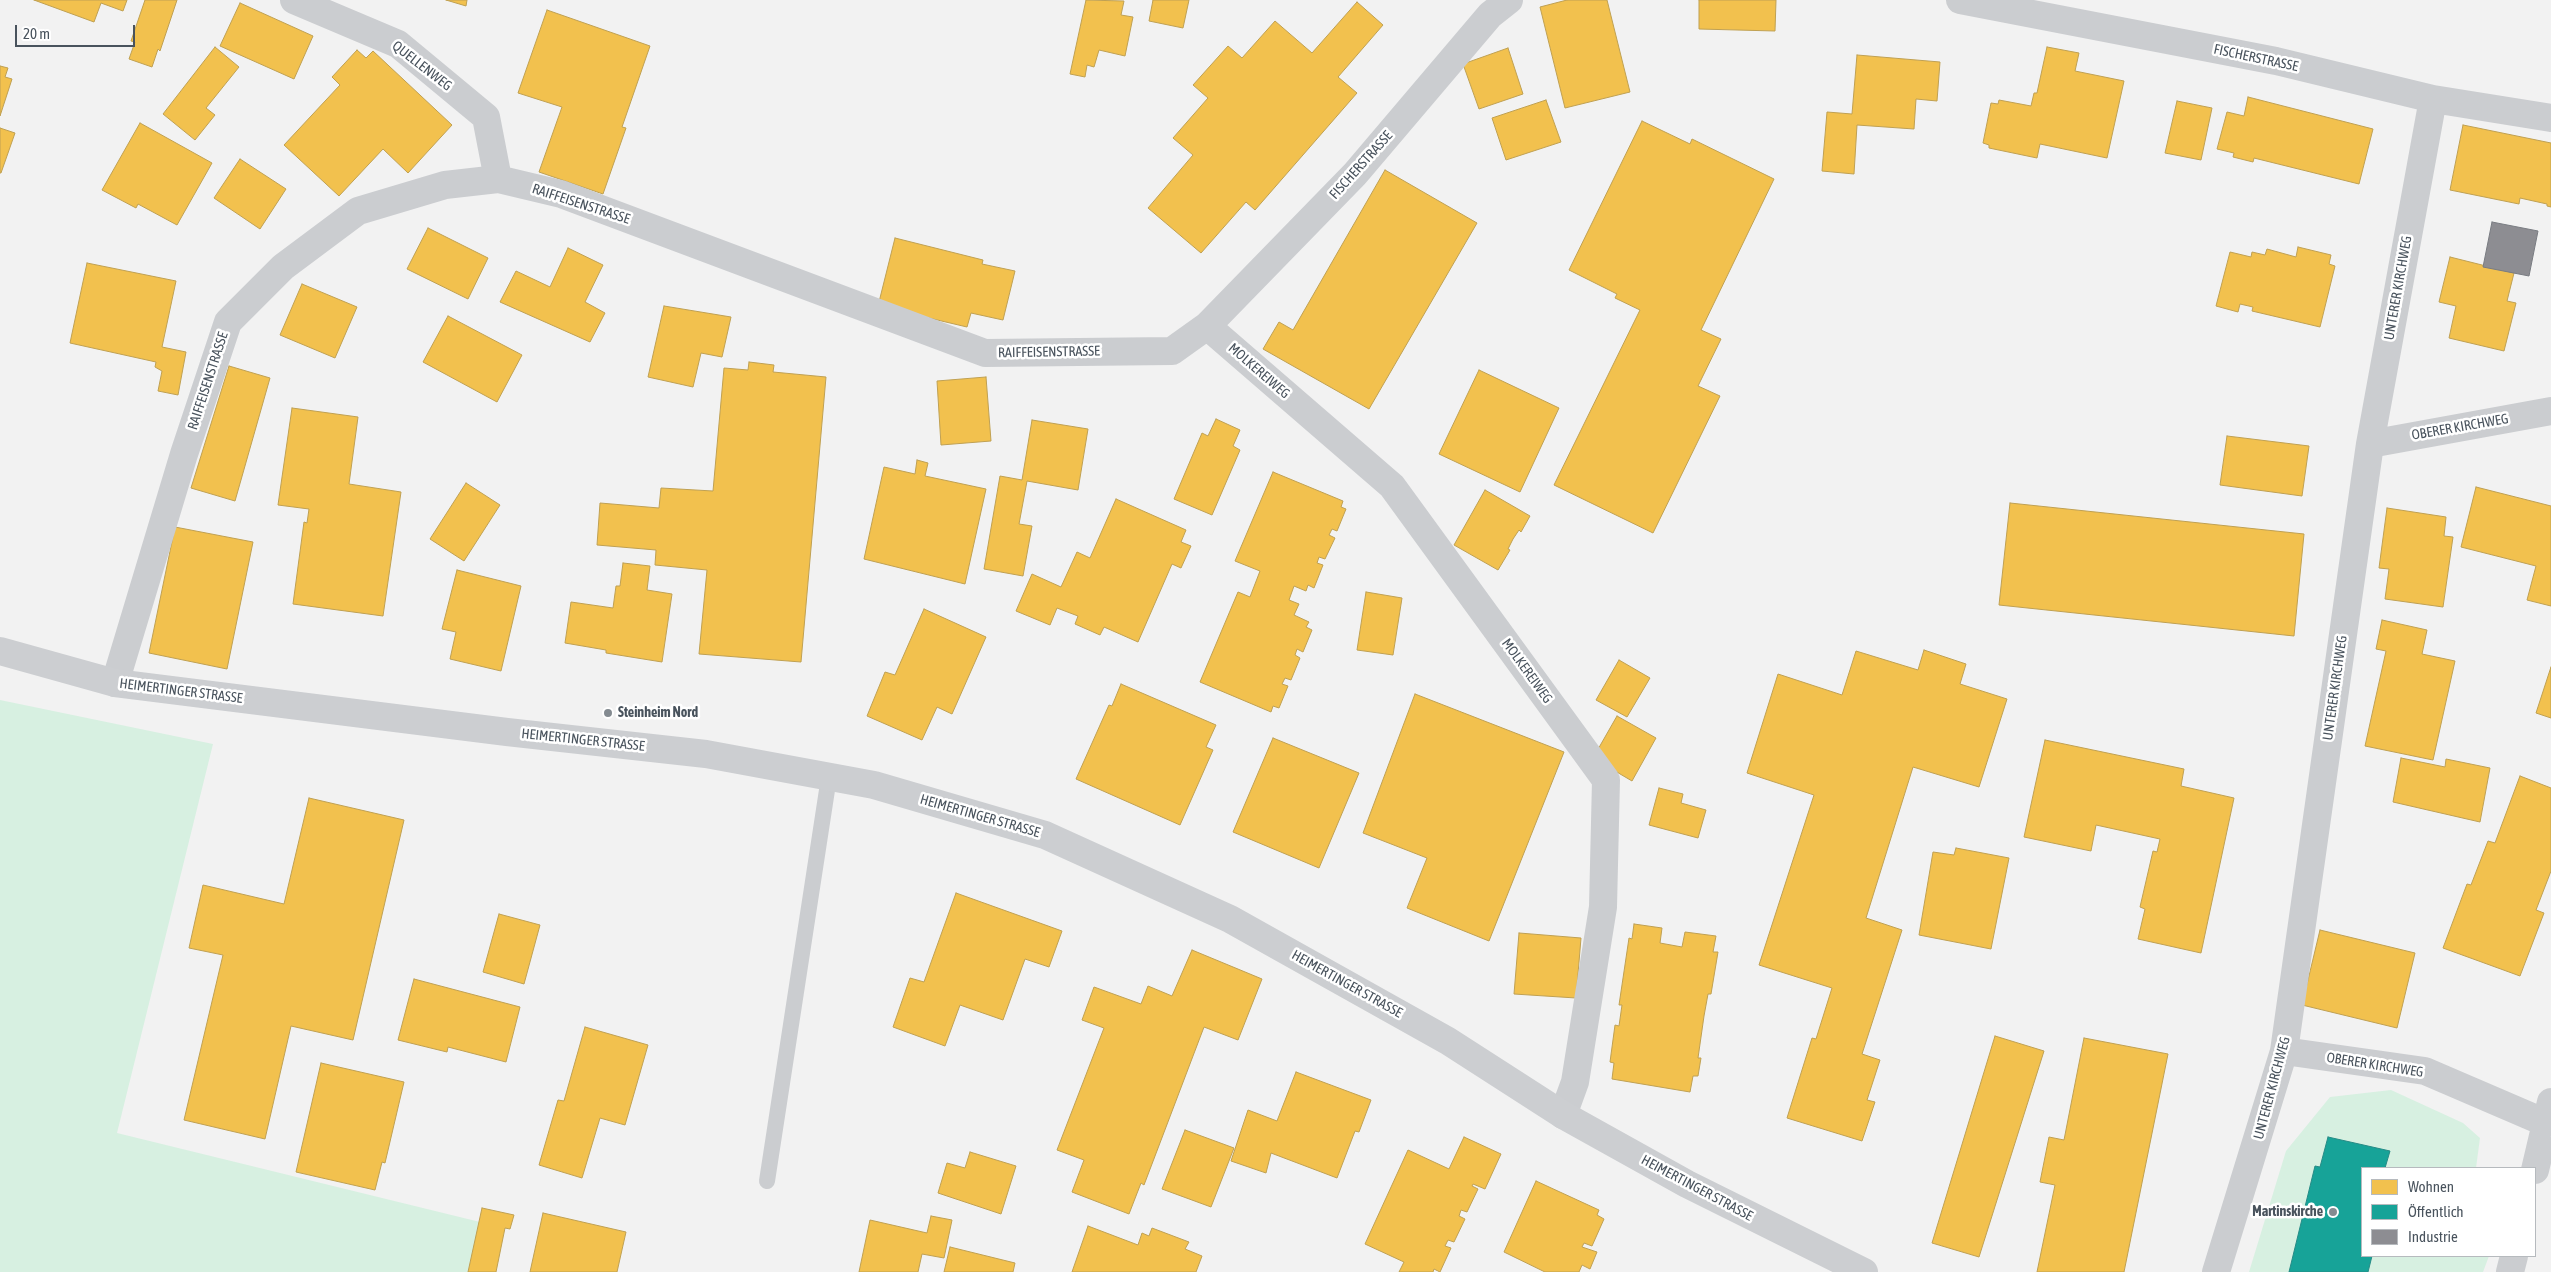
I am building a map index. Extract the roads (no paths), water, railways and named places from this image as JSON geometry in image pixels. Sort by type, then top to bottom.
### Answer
[{"type":"street","name":"QUELLENWEG","points":[[294,0],[398,44],[486,117],[498,179]]},
{"type":"street","name":"FISCHERSTRASSE","points":[[1207,326],[1355,174],[1490,15],[1509,0]]},
{"type":"street","name":"FISCHERSTRASSE","points":[[1960,0],[2276,61],[2433,99],[2551,118]]},
{"type":"street","name":"UNTERER KIRCHWEG","points":[[2216,1272],[2284,1051],[2370,444],[2433,99]]},
{"type":"street","name":"RAIFFEISENSTRASSE","points":[[115,683],[184,454],[228,322],[282,267],[358,211],[446,184],[498,179],[561,194],[986,352],[1172,351],[1207,326]]},
{"type":"street","name":"MOLKEREIWEG","points":[[1207,326],[1392,486],[1606,780],[1603,907],[1576,1082],[1563,1115]]},
{"type":"street","name":"OBERER KIRCHWEG","points":[[2370,444],[2551,411]]},
{"type":"street","name":"HEIMERTINGER STRASSE","points":[[0,651],[115,683],[498,731],[706,754],[874,785],[1045,835],[1230,919],[1448,1040],[1563,1115],[1687,1184],[1864,1272]]},
{"type":"street","name":"OBERER KIRCHWEG","points":[[2284,1051],[2425,1071],[2548,1113],[2536,1167]]},
{"type":"street","points":[[2510,1272],[2514,1257]]},
{"type":"lane","points":[[767,1181],[830,777]]},
{"type":"place","name":"Steinheim Nord","points":[[608,713]]},
{"type":"place","name":"Martinskirche","points":[[2333,1212]]}]
